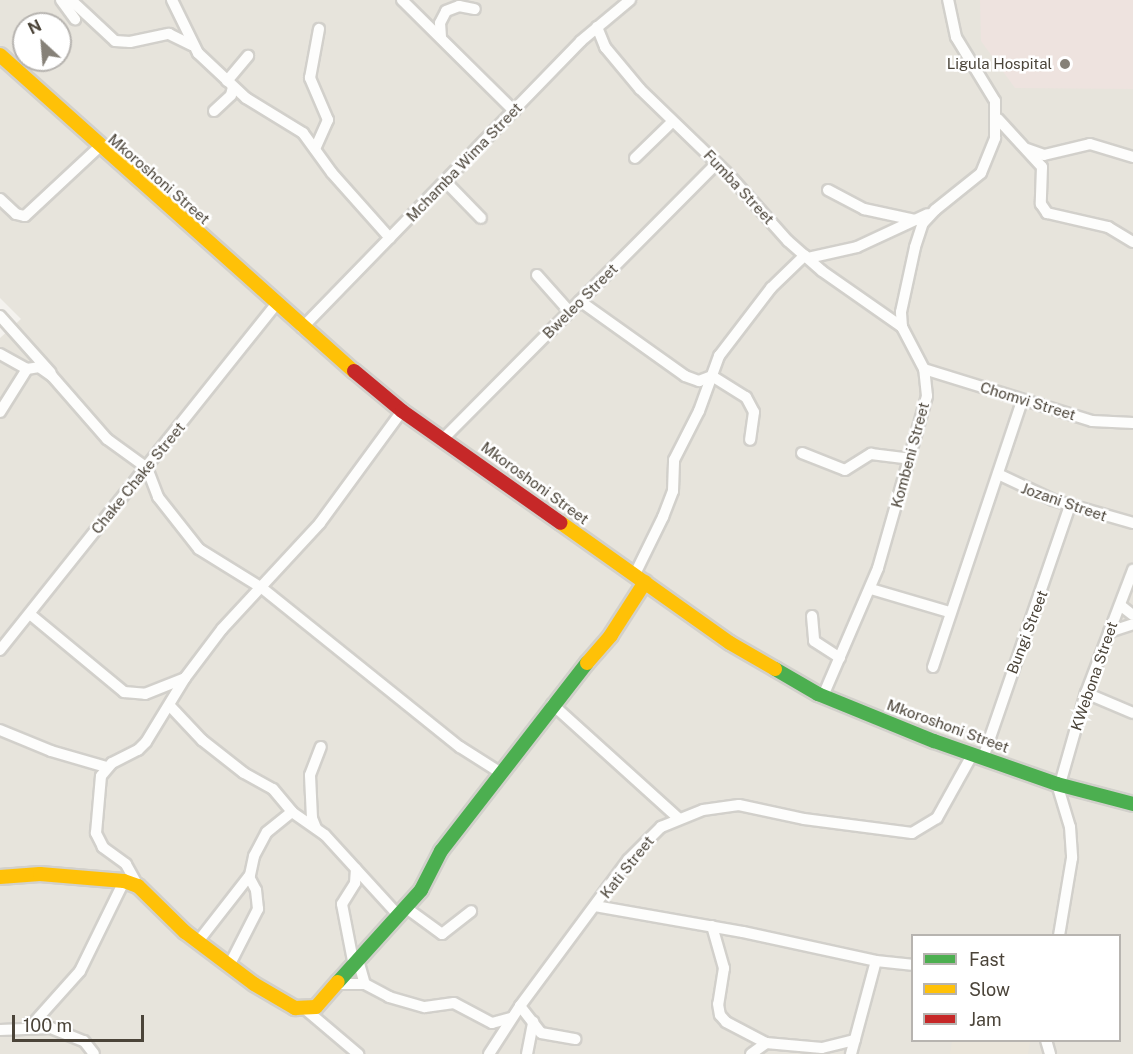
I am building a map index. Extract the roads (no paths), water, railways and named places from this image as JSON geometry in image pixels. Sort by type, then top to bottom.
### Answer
[{"type":"street","points":[[61,0],[75,19]]},
{"type":"street","points":[[71,0],[115,41],[130,42],[163,34],[175,35],[193,45]]},
{"type":"street","points":[[172,0],[176,15],[193,45],[233,89],[296,126],[390,238]]},
{"type":"street","points":[[402,0],[514,111]]},
{"type":"street","name":"Mchamba Wima Street","points":[[302,328],[597,27],[630,0]]},
{"type":"street","points":[[902,327],[901,312],[915,247],[923,223],[933,212],[981,173],[991,152],[998,119],[993,95],[956,37],[948,0]]},
{"type":"street","points":[[441,37],[440,23],[446,11],[459,6],[475,9]]},
{"type":"street","points":[[163,34],[176,15]]},
{"type":"street","name":"Fumba Street","points":[[597,27],[605,47],[672,122],[717,163],[807,256],[902,327]]},
{"type":"street","points":[[315,149],[328,120],[309,78],[319,29]]},
{"type":"street","name":"Mkoroshoni Street","points":[[0,55],[98,148],[302,328],[402,411],[444,438],[730,643],[823,696],[978,756],[1059,784],[1133,804]]},
{"type":"street","points":[[214,111],[233,89],[248,56]]},
{"type":"street","points":[[998,119],[1020,147],[1042,167],[1041,204],[1047,213],[1108,226],[1133,242]]},
{"type":"street","points":[[635,158],[672,122]]},
{"type":"street","points":[[1020,147],[1044,155],[1090,144],[1133,158]]},
{"type":"street","points":[[0,199],[19,216],[34,210],[98,148]]},
{"type":"street","name":"Bweleo Street","points":[[444,438],[717,163]]},
{"type":"street","points":[[446,182],[482,218]]},
{"type":"street","points":[[828,190],[864,209],[915,220]]},
{"type":"street","points":[[304,1009],[316,1007],[339,984],[421,890],[441,851],[552,704],[611,635],[640,578],[673,491],[674,460],[719,356],[738,326],[781,276],[807,256],[857,247],[933,212]]},
{"type":"street","points":[[537,275],[569,311]]},
{"type":"street","points":[[580,301],[685,376],[699,381],[712,376]]},
{"type":"street","name":"Chake Chake Street","points":[[0,650],[31,615],[94,528],[147,468],[276,304]]},
{"type":"street","points":[[0,316],[43,360],[52,376],[107,439],[147,468],[158,496],[187,537],[262,588],[460,747],[501,773]]},
{"type":"street","name":"Kombeni Street","points":[[823,696],[871,589],[927,396],[924,369],[902,327]]},
{"type":"street","points":[[0,354],[27,369],[36,367],[52,376]]},
{"type":"street","points":[[0,412],[27,369]]},
{"type":"street","name":"Chomvi Street","points":[[924,369],[1092,421],[1133,423]]},
{"type":"street","points":[[712,376],[752,405],[750,440]]},
{"type":"street","points":[[933,667],[949,612],[1022,401]]},
{"type":"street","points":[[358,1054],[304,1009],[254,984],[200,939],[185,932],[138,886],[126,864],[103,847],[96,833],[98,787],[106,767],[138,750],[170,706],[185,678],[232,617],[262,588],[343,495],[402,411]]},
{"type":"street","points":[[802,453],[842,470],[871,454],[910,459]]},
{"type":"street","name":"Jozani Street","points":[[998,474],[1016,485],[1070,506],[1133,523]]},
{"type":"street","name":"Bungi Street","points":[[978,756],[1070,506]]},
{"type":"street","name":"KWebona Street","points":[[1059,784],[1086,693],[1133,570]]},
{"type":"street","points":[[871,589],[949,612]]},
{"type":"street","points":[[1120,605],[1133,615]]},
{"type":"street","points":[[31,615],[124,692],[145,694],[185,678]]},
{"type":"street","points":[[812,616],[814,641],[840,658]]},
{"type":"street","points":[[1109,632],[1133,624]]},
{"type":"street","points":[[1086,693],[1133,713]]},
{"type":"street","points":[[552,704],[678,818]]},
{"type":"street","points":[[170,706],[232,764],[273,789],[292,812],[316,829],[401,911],[442,934],[471,911]]},
{"type":"street","points":[[0,730],[51,751],[106,767]]},
{"type":"street","points":[[316,829],[312,818],[310,775],[321,747]]},
{"type":"street","name":"Kati Street","points":[[489,1054],[520,1006],[644,842],[678,818],[739,805],[804,819],[912,833],[938,818],[978,756]]},
{"type":"street","points":[[1059,784],[1070,827],[1072,858],[1059,934]]},
{"type":"street","points":[[200,939],[249,877],[254,856],[267,832],[292,812]]},
{"type":"street","points":[[356,870],[355,883],[342,904],[356,963],[365,984]]},
{"type":"street","points":[[0,877],[40,874],[124,881],[138,886]]},
{"type":"street","points":[[230,964],[258,909],[257,895],[249,877]]},
{"type":"street","points":[[30,1027],[80,971],[124,881]]},
{"type":"street","points":[[596,906],[712,926],[876,962],[911,965]]},
{"type":"street","points":[[712,926],[724,968],[718,1005],[720,1015],[726,1022],[766,1043],[822,1048],[855,1040]]},
{"type":"street","points":[[851,1054],[876,962]]},
{"type":"street","points":[[339,984],[365,984],[389,997],[425,1007],[454,1004],[492,1023],[504,1022],[513,1017]]},
{"type":"street","points":[[520,1006],[541,1033],[551,1038],[575,1039]]},
{"type":"street","points":[[527,1054],[532,1022]]},
{"type":"street","points":[[0,1030],[30,1027],[67,1032],[84,1041],[94,1054]]},
{"type":"street","points":[[752,1054],[766,1043]]},
{"type":"place","name":"Ligula Hospital","points":[[1065,64]]}]
